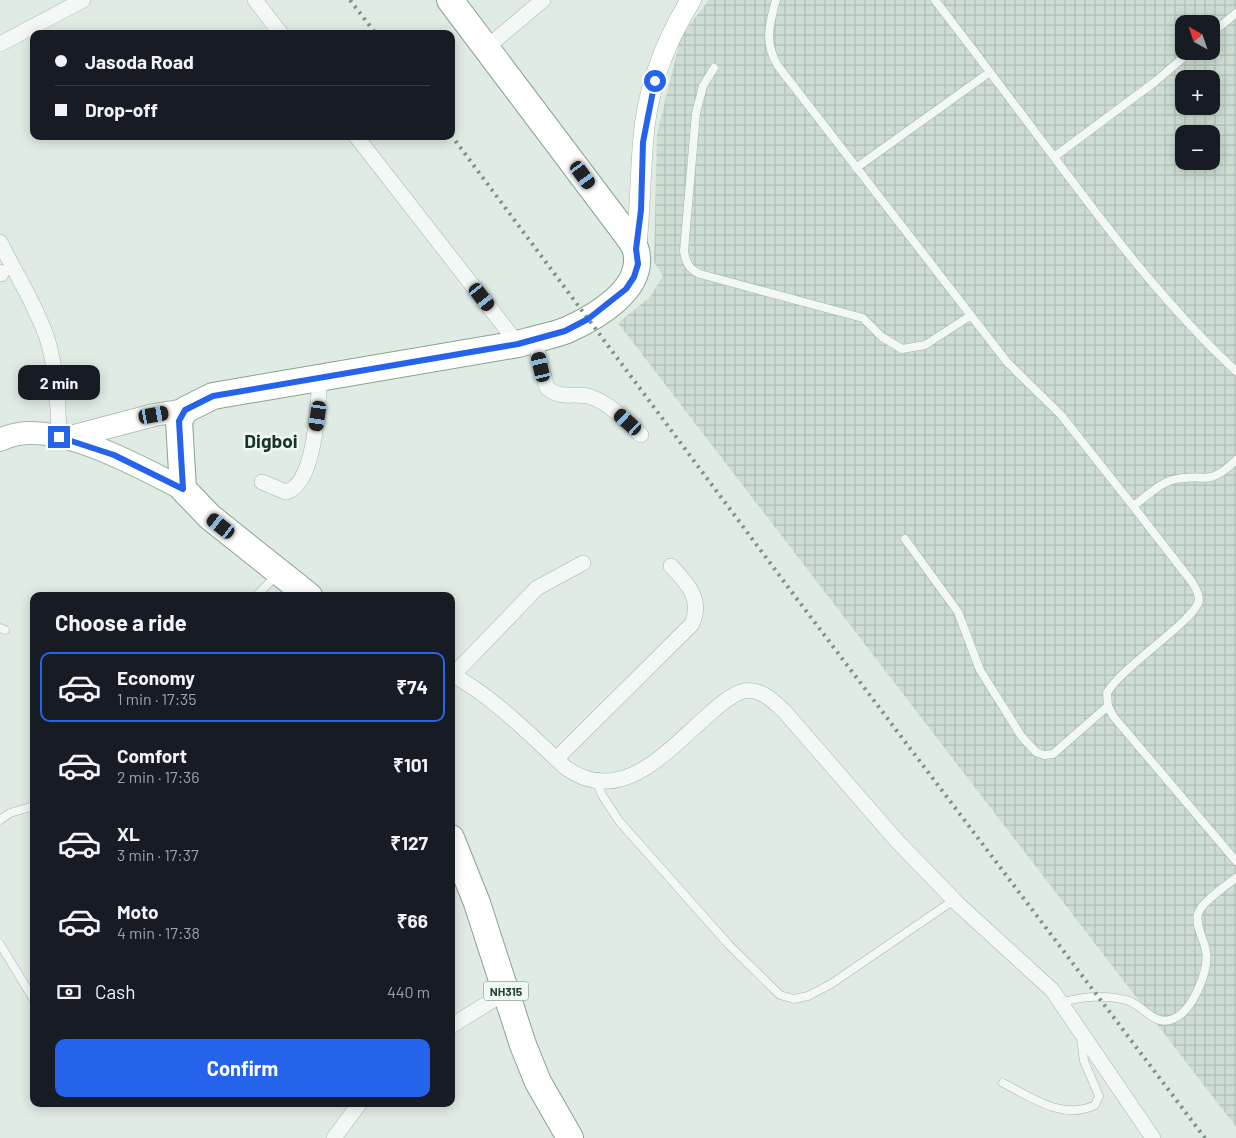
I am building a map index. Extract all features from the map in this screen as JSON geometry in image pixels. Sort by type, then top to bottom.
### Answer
[{"type":"highway","points":[[304,592],[210,517],[183,489],[179,421],[185,410],[213,396],[526,342],[565,331],[588,319],[616,298],[634,277],[638,264],[636,249],[450,0]]},
{"type":"highway","name":"NH315","points":[[455,848],[477,903],[522,1045],[538,1082],[570,1138]]},
{"type":"main road","points":[[63,437],[154,415],[185,410]]},
{"type":"main road","points":[[0,440],[26,435],[63,437],[114,455],[183,489]]},
{"type":"street","points":[[0,44],[82,0]]},
{"type":"street","points":[[255,0],[277,30]]},
{"type":"street","points":[[486,48],[543,0]]},
{"type":"street","points":[[636,249],[641,210],[643,142],[648,108],[658,68],[676,23],[690,0]]},
{"type":"street","points":[[359,140],[526,342],[547,388],[560,396],[579,395],[603,402],[641,435]]},
{"type":"street","points":[[0,242],[4,273],[37,314],[47,338],[63,437]]},
{"type":"street","points":[[262,482],[286,492],[294,488],[311,456],[318,416],[320,377]]},
{"type":"street","points":[[455,672],[537,588],[583,563]]},
{"type":"street","points":[[556,759],[692,624],[697,608],[694,597],[690,588],[671,566]]},
{"type":"street","points":[[455,677],[496,703],[578,777],[597,782],[616,782],[634,775],[654,762],[716,708],[744,691],[757,692],[770,698],[784,711],[897,841],[954,900],[1052,990],[1080,1028],[1153,1138]]},
{"type":"street","points":[[455,1024],[506,992]]},
{"type":"street","points":[[334,1138],[357,1107]]},
{"type":"lane","points":[[776,0],[768,26],[768,42],[771,54],[856,168],[1006,362],[1061,415],[1198,592],[1199,600],[1190,614],[1113,683],[1107,693],[1108,706],[1113,716],[1236,861]]},
{"type":"lane","points":[[935,0],[1054,157],[1179,314],[1236,372]]},
{"type":"lane","points":[[1220,26],[1236,12]]},
{"type":"lane","points":[[1054,157],[1156,81],[1180,60]]},
{"type":"lane","points":[[714,68],[703,86],[696,113],[684,251],[690,270],[863,318],[882,337],[902,348],[925,345],[970,316]]},
{"type":"lane","points":[[856,168],[990,72]]},
{"type":"lane","points":[[1133,506],[1167,482],[1175,479],[1212,478],[1236,460]]},
{"type":"lane","points":[[905,539],[958,612],[980,670],[1028,745],[1044,755],[1053,754],[1108,706]]},
{"type":"lane","points":[[260,592],[280,572]]},
{"type":"lane","points":[[597,782],[602,795],[619,821],[729,945],[780,995],[794,999],[808,996],[831,984],[954,900]]},
{"type":"lane","points":[[0,820],[10,813],[30,807]]},
{"type":"lane","points":[[1062,1002],[1096,995],[1128,1000],[1157,1020],[1172,1020],[1181,1014],[1194,998],[1205,972],[1206,953],[1198,914],[1201,907],[1236,878]]},
{"type":"lane","points":[[0,944],[30,993]]},
{"type":"lane","points":[[1003,1083],[1051,1107],[1065,1111],[1077,1111],[1095,1105],[1100,1096],[1084,1061],[1080,1028]]},
{"type":"shaded area","points":[[709,0],[1236,0],[1236,1127],[618,323],[650,297],[663,276],[654,262],[657,134],[681,36]]},
{"type":"railway","points":[[350,0],[373,30]]},
{"type":"railway","points":[[455,140],[791,591],[1205,1138]]},
{"type":"district","name":"Digboi","points":[[271,440]]},
{"type":"route","points":[[59,437],[92,446],[114,455],[183,489],[179,421],[185,410],[213,396],[518,344],[565,331],[588,319],[602,310],[626,289],[634,277],[638,264],[636,249],[641,210],[643,142],[648,108],[655,81]]}]
